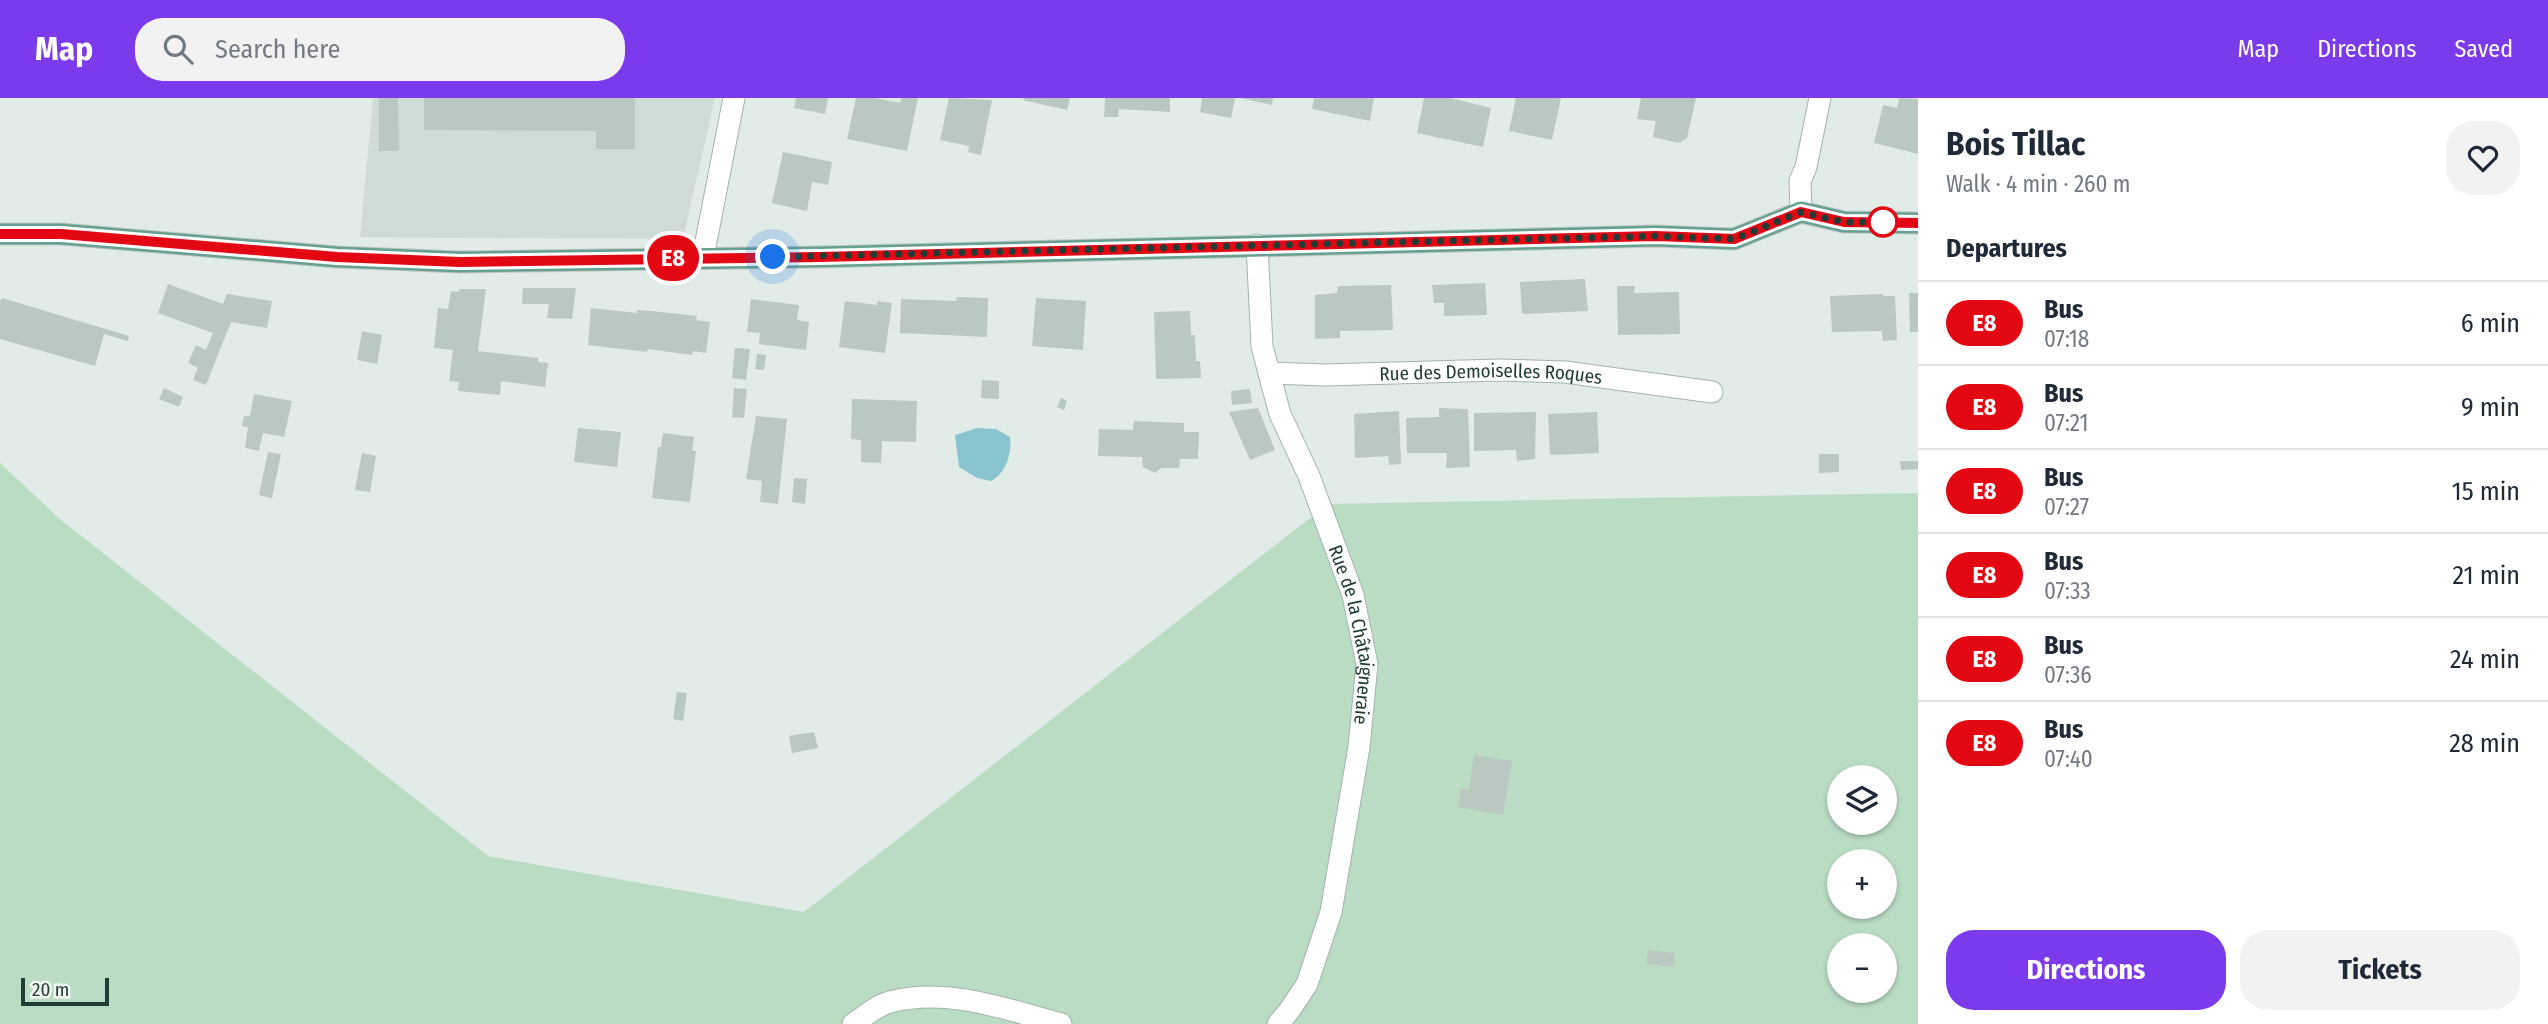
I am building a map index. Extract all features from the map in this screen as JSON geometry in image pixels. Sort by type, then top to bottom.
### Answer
[{"type":"main road","points":[[0,234],[61,234],[337,257],[433,261],[820,257],[1656,236],[1734,239],[1801,212],[1844,222],[1918,223]]},
{"type":"street","points":[[703,257],[734,98]]},
{"type":"street","points":[[1801,212],[1800,181],[1820,98]]},
{"type":"street","name":"Rue de la Châtaigneraie","points":[[1257,245],[1262,346],[1269,373],[1280,414],[1309,476],[1353,595],[1367,664],[1359,747],[1331,912],[1307,984],[1278,1024]]},
{"type":"street","name":"Rue des Demoiselles Roques","points":[[1269,373],[1325,375],[1499,370],[1565,372],[1712,392]]},
{"type":"street","points":[[853,1024],[887,1002],[926,996],[963,998],[1061,1024]]},
{"type":"shaded area","points":[[373,98],[715,98],[683,239],[360,237]]},
{"type":"green space","points":[[0,463],[61,520],[488,856],[804,912],[1328,504],[1918,493],[1918,1024],[0,1024]]},
{"type":"water","points":[[977,428],[996,429],[1010,437],[1007,462],[1001,473],[991,481],[977,478],[959,467],[955,435]]},
{"type":"building","points":[[379,98],[398,98],[399,151],[379,151]]},
{"type":"building","points":[[424,98],[635,98],[635,149],[596,149],[596,131],[424,130]]},
{"type":"building","points":[[796,98],[828,98],[825,114],[794,108]]},
{"type":"building","points":[[856,98],[875,98],[900,103],[901,98],[918,98],[907,151],[847,139]]},
{"type":"building","points":[[949,98],[992,100],[981,155],[968,152],[969,146],[940,140]]},
{"type":"building","points":[[1070,98],[1067,110],[1023,100]]},
{"type":"building","points":[[1105,98],[1170,98],[1170,112],[1119,109],[1118,117],[1104,117]]},
{"type":"building","points":[[1202,98],[1235,98],[1231,118],[1200,112]]},
{"type":"building","points":[[1240,98],[1273,98],[1272,105]]},
{"type":"building","points":[[1314,98],[1374,98],[1370,121],[1312,109]]},
{"type":"building","points":[[1424,98],[1450,98],[1491,108],[1483,147],[1417,133]]},
{"type":"building","points":[[1516,98],[1561,98],[1552,140],[1509,131]]},
{"type":"building","points":[[1641,98],[1696,98],[1687,138],[1679,143],[1653,137],[1656,121],[1637,119]]},
{"type":"building","points":[[1899,98],[1918,99],[1918,154],[1874,143],[1883,105],[1897,108]]},
{"type":"building","points":[[783,152],[832,162],[828,185],[812,182],[807,211],[772,203]]},
{"type":"building","points":[[1585,279],[1588,311],[1522,314],[1520,282]]},
{"type":"building","points":[[1485,283],[1487,315],[1444,316],[1444,303],[1434,303],[1432,285]]},
{"type":"building","points":[[168,284],[223,304],[227,294],[272,301],[267,328],[231,322],[206,385],[193,380],[198,368],[188,363],[196,345],[206,350],[213,333],[158,313]]},
{"type":"building","points":[[1391,285],[1393,330],[1340,331],[1340,338],[1315,339],[1315,295],[1337,293],[1338,286]]},
{"type":"building","points":[[1617,286],[1635,286],[1634,293],[1679,292],[1680,334],[1618,335]]},
{"type":"building","points":[[523,288],[576,288],[572,319],[547,318],[549,304],[522,304]]},
{"type":"building","points":[[459,289],[486,289],[478,351],[538,358],[538,362],[548,363],[545,387],[501,381],[500,395],[458,391],[459,382],[449,381],[453,350],[434,348],[438,308],[448,309],[451,291],[459,292]]},
{"type":"building","points":[[1909,293],[1918,293],[1918,332],[1910,332]]},
{"type":"building","points":[[1830,296],[1895,296],[1897,340],[1883,341],[1882,331],[1832,332]]},
{"type":"building","points":[[957,297],[988,298],[987,337],[900,333],[901,299],[956,301]]},
{"type":"building","points":[[2,298],[129,336],[128,341],[104,334],[95,366],[0,339]]},
{"type":"building","points":[[1036,298],[1086,301],[1083,350],[1032,346]]},
{"type":"building","points":[[751,299],[799,305],[797,320],[809,322],[806,350],[759,344],[760,333],[747,332]]},
{"type":"building","points":[[845,301],[877,305],[877,301],[892,303],[885,353],[839,347]]},
{"type":"building","points":[[591,308],[697,316],[696,320],[710,322],[706,353],[693,351],[692,355],[648,349],[647,352],[588,345]]},
{"type":"building","points":[[1190,311],[1191,335],[1195,335],[1196,361],[1200,361],[1201,378],[1156,379],[1154,312]]},
{"type":"building","points":[[362,331],[382,335],[377,364],[357,360]]},
{"type":"building","points":[[735,348],[750,349],[746,380],[732,378]]},
{"type":"building","points":[[757,354],[766,355],[764,370],[755,369]]},
{"type":"building","points":[[982,380],[999,381],[999,399],[981,398]]},
{"type":"building","points":[[164,388],[183,397],[179,407],[159,399]]},
{"type":"building","points":[[734,388],[747,389],[744,418],[732,417]]},
{"type":"building","points":[[1250,389],[1252,403],[1232,405],[1231,391]]},
{"type":"building","points":[[254,394],[292,401],[284,437],[263,433],[259,451],[245,448],[248,427],[242,426],[244,416],[250,416]]},
{"type":"building","points":[[1061,398],[1067,401],[1064,410],[1057,407]]},
{"type":"building","points":[[852,399],[917,401],[916,442],[882,441],[881,463],[861,462],[861,440],[851,439]]},
{"type":"building","points":[[1258,408],[1275,450],[1250,460],[1229,412]]},
{"type":"building","points":[[1439,408],[1468,409],[1470,467],[1446,468],[1447,453],[1407,453],[1406,418],[1439,417]]},
{"type":"building","points":[[1399,411],[1401,464],[1389,465],[1388,456],[1355,458],[1354,414]]},
{"type":"building","points":[[1536,412],[1535,459],[1517,461],[1516,450],[1474,451],[1474,413]]},
{"type":"building","points":[[1597,412],[1599,453],[1550,455],[1548,414]]},
{"type":"building","points":[[756,416],[787,419],[778,504],[760,502],[762,481],[746,479]]},
{"type":"building","points":[[1134,421],[1184,423],[1184,432],[1199,432],[1198,459],[1180,459],[1179,468],[1161,468],[1155,473],[1143,467],[1142,457],[1098,456],[1099,429],[1133,430]]},
{"type":"building","points":[[578,428],[621,432],[617,467],[574,462]]},
{"type":"building","points":[[663,433],[694,437],[692,451],[696,451],[690,502],[652,498],[658,447],[661,447]]},
{"type":"building","points":[[268,452],[281,454],[272,498],[259,495]]},
{"type":"building","points":[[362,453],[376,456],[370,492],[355,490]]},
{"type":"building","points":[[1819,454],[1839,454],[1839,472],[1819,473]]},
{"type":"building","points":[[1900,461],[1918,461],[1918,469],[1901,470]]},
{"type":"building","points":[[794,478],[807,479],[805,504],[792,502]]},
{"type":"building","points":[[677,692],[687,693],[683,721],[673,719]]},
{"type":"building","points":[[814,732],[818,748],[792,753],[789,736]]},
{"type":"building","points":[[1474,755],[1512,761],[1503,815],[1458,807],[1461,788],[1469,790]]},
{"type":"building","points":[[1648,950],[1675,953],[1674,967],[1646,964]]},
{"type":"bus line","name":"E8","points":[[0,234],[61,234],[337,257],[460,262],[820,257],[1656,236],[1734,239],[1801,212],[1844,222],[1918,223]]},
{"type":"route","points":[[773,257],[1656,236],[1734,239],[1801,212],[1844,222],[1883,222]]}]
